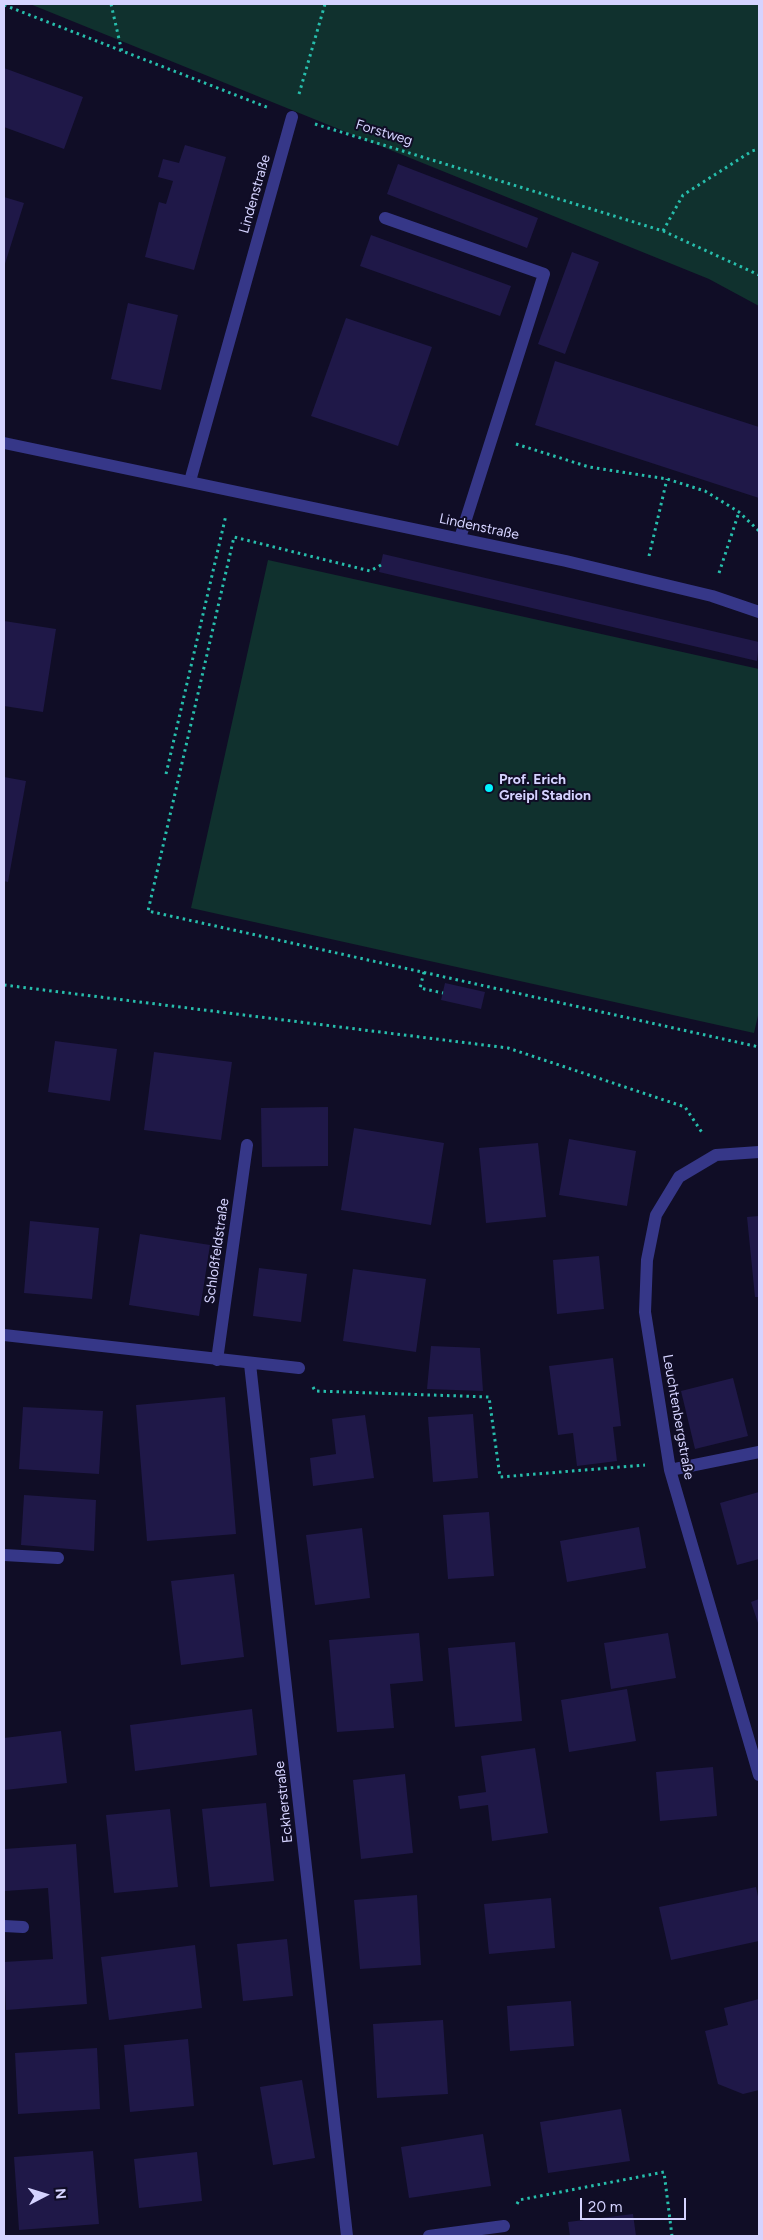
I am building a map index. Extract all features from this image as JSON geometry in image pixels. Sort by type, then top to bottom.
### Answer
[{"type":"street","name":"Lindenstraße","points":[[190,481],[292,117]]},
{"type":"street","points":[[386,218],[544,274],[460,538]]},
{"type":"street","name":"Lindenstraße","points":[[4,443],[460,538],[644,579],[712,596],[759,612]]},
{"type":"street","name":"Schloßfeldstraße","points":[[217,1360],[247,1145]]},
{"type":"street","name":"Leuchtenbergstraße","points":[[759,1152],[716,1155],[679,1177],[656,1215],[647,1260],[645,1312],[670,1470],[759,1775]]},
{"type":"street","points":[[4,1335],[299,1368]]},
{"type":"street","name":"Eckherstraße","points":[[250,1364],[347,2236]]},
{"type":"street","points":[[670,1470],[759,1452]]},
{"type":"street","points":[[4,1555],[58,1558]]},
{"type":"street","points":[[4,1926],[23,1928]]},
{"type":"street","points":[[429,2236],[504,2226]]},
{"type":"path","points":[[110,4],[122,52]]},
{"type":"path","points":[[292,117],[325,4]]},
{"type":"path","name":"Forstweg","points":[[4,5],[292,117],[663,231],[759,275]]},
{"type":"path","points":[[663,231],[683,195],[752,151],[759,149]]},
{"type":"path","points":[[491,437],[589,467],[667,479],[705,490],[739,512],[759,531]]},
{"type":"path","points":[[644,579],[667,479]]},
{"type":"path","points":[[166,774],[219,550],[231,490]]},
{"type":"path","points":[[712,596],[739,512]]},
{"type":"path","points":[[381,565],[370,571],[234,537],[148,911],[759,1047]]},
{"type":"path","points":[[424,972],[420,988],[443,993]]},
{"type":"path","points":[[4,985],[508,1048],[685,1107],[716,1155]]},
{"type":"path","points":[[299,1368],[315,1391],[489,1397],[500,1477],[650,1465],[670,1470]]},
{"type":"path","points":[[504,2226],[519,2200],[664,2172],[672,2236]]},
{"type":"green space","points":[[30,4],[759,4],[759,306],[709,279]]},
{"type":"green space","name":"Prof. Erich Greipl Stadion","points":[[268,560],[759,669],[759,1011],[754,1033],[191,908]]},
{"type":"building","points":[[4,68],[83,97],[64,149],[4,127]]},
{"type":"building","points":[[185,145],[226,157],[194,270],[145,257],[159,202],[166,204],[173,181],[158,177],[163,159],[179,163]]},
{"type":"building","points":[[398,164],[538,218],[527,248],[387,194]]},
{"type":"building","points":[[4,197],[24,203],[4,267]]},
{"type":"building","points":[[371,235],[511,286],[500,316],[360,266]]},
{"type":"building","points":[[572,252],[599,262],[565,354],[538,344]]},
{"type":"building","points":[[128,303],[178,315],[161,390],[111,379]]},
{"type":"building","points":[[346,318],[432,347],[398,446],[311,416]]},
{"type":"building","points":[[555,361],[759,427],[759,498],[535,425]]},
{"type":"building","points":[[383,554],[759,642],[757,661],[379,572]]},
{"type":"building","points":[[4,621],[56,629],[43,712],[4,706]]},
{"type":"building","points":[[4,777],[26,781],[8,882],[4,881]]},
{"type":"building","points":[[445,983],[485,992],[481,1009],[441,1000]]},
{"type":"building","points":[[55,1041],[117,1049],[110,1101],[48,1092]]},
{"type":"building","points":[[154,1052],[232,1062],[221,1140],[144,1130]]},
{"type":"building","points":[[328,1107],[328,1166],[262,1167],[261,1108]]},
{"type":"building","points":[[354,1128],[444,1143],[431,1225],[341,1210]]},
{"type":"building","points":[[569,1139],[636,1151],[627,1206],[559,1195]]},
{"type":"building","points":[[538,1143],[546,1217],[486,1223],[479,1148]]},
{"type":"building","points":[[759,1216],[759,1297],[755,1297],[747,1217]]},
{"type":"building","points":[[30,1221],[99,1228],[92,1299],[24,1293]]},
{"type":"building","points":[[140,1234],[210,1245],[199,1316],[129,1305]]},
{"type":"building","points":[[599,1256],[604,1309],[557,1314],[553,1260]]},
{"type":"building","points":[[259,1268],[307,1274],[301,1322],[253,1316]]},
{"type":"building","points":[[353,1269],[426,1279],[416,1352],[343,1341]]},
{"type":"building","points":[[431,1346],[480,1348],[483,1391],[427,1389]]},
{"type":"building","points":[[613,1358],[621,1426],[613,1427],[617,1461],[577,1466],[573,1433],[558,1435],[549,1366]]},
{"type":"building","points":[[733,1378],[748,1436],[695,1449],[681,1391]]},
{"type":"building","points":[[225,1397],[236,1534],[147,1541],[136,1405]]},
{"type":"building","points":[[23,1407],[103,1411],[99,1474],[19,1469]]},
{"type":"building","points":[[473,1414],[478,1478],[433,1482],[428,1417]]},
{"type":"building","points":[[365,1415],[374,1478],[313,1486],[310,1458],[336,1454],[332,1419]]},
{"type":"building","points":[[759,1492],[759,1559],[737,1565],[720,1503]]},
{"type":"building","points":[[24,1495],[96,1500],[94,1551],[21,1545]]},
{"type":"building","points":[[489,1512],[494,1576],[448,1579],[443,1515]]},
{"type":"building","points":[[639,1527],[646,1568],[567,1582],[560,1541]]},
{"type":"building","points":[[362,1528],[370,1598],[315,1605],[306,1535]]},
{"type":"building","points":[[234,1574],[244,1657],[181,1665],[171,1581]]},
{"type":"building","points":[[759,1599],[759,1626],[751,1602]]},
{"type":"building","points":[[419,1633],[423,1681],[390,1684],[394,1728],[337,1732],[329,1640]]},
{"type":"building","points":[[668,1633],[676,1678],[611,1689],[604,1643]]},
{"type":"building","points":[[515,1642],[522,1721],[455,1727],[448,1648]]},
{"type":"building","points":[[627,1689],[636,1741],[569,1752],[561,1700]]},
{"type":"building","points":[[252,1709],[257,1755],[135,1771],[130,1725]]},
{"type":"building","points":[[61,1731],[67,1783],[5,1790],[4,1738]]},
{"type":"building","points":[[535,1748],[548,1833],[492,1841],[488,1805],[460,1809],[458,1796],[486,1792],[481,1756]]},
{"type":"building","points":[[713,1767],[717,1816],[660,1821],[656,1772]]},
{"type":"building","points":[[405,1774],[413,1853],[361,1859],[353,1780]]},
{"type":"building","points":[[266,1803],[274,1881],[210,1887],[202,1809]]},
{"type":"building","points":[[170,1809],[178,1887],[114,1893],[106,1815]]},
{"type":"building","points":[[76,1844],[87,2004],[6,2010],[4,1962],[53,1959],[48,1888],[5,1891],[4,1849]]},
{"type":"building","points":[[756,1887],[759,1901],[759,1941],[671,1960],[659,1907]]},
{"type":"building","points":[[417,1895],[421,1965],[360,1969],[354,1900]]},
{"type":"building","points":[[551,1898],[555,1948],[489,1954],[484,1904]]},
{"type":"building","points":[[287,1939],[293,1996],[243,2001],[237,1944]]},
{"type":"building","points":[[195,1945],[202,2008],[109,2020],[101,1957]]},
{"type":"building","points":[[759,1999],[759,2090],[743,2094],[718,2084],[705,2031],[728,2025],[724,2008]]},
{"type":"building","points":[[571,2001],[574,2046],[510,2051],[507,2006]]},
{"type":"building","points":[[443,2020],[448,2094],[377,2098],[373,2024]]},
{"type":"building","points":[[188,2039],[194,2106],[130,2112],[124,2045]]},
{"type":"building","points":[[97,2048],[100,2109],[18,2114],[15,2053]]},
{"type":"building","points":[[302,2080],[315,2158],[273,2165],[260,2087]]},
{"type":"building","points":[[621,2109],[630,2161],[548,2173],[540,2122]]},
{"type":"building","points":[[483,2134],[491,2186],[409,2198],[401,2147]]},
{"type":"building","points":[[93,2151],[99,2224],[19,2230],[14,2157]]},
{"type":"building","points":[[197,2152],[202,2201],[139,2208],[134,2159]]},
{"type":"building","points":[[633,2214],[636,2236],[570,2236],[568,2222]]},
{"type":"place","name":"Prof. Erich Greipl Stadion","points":[[489,788]]}]
